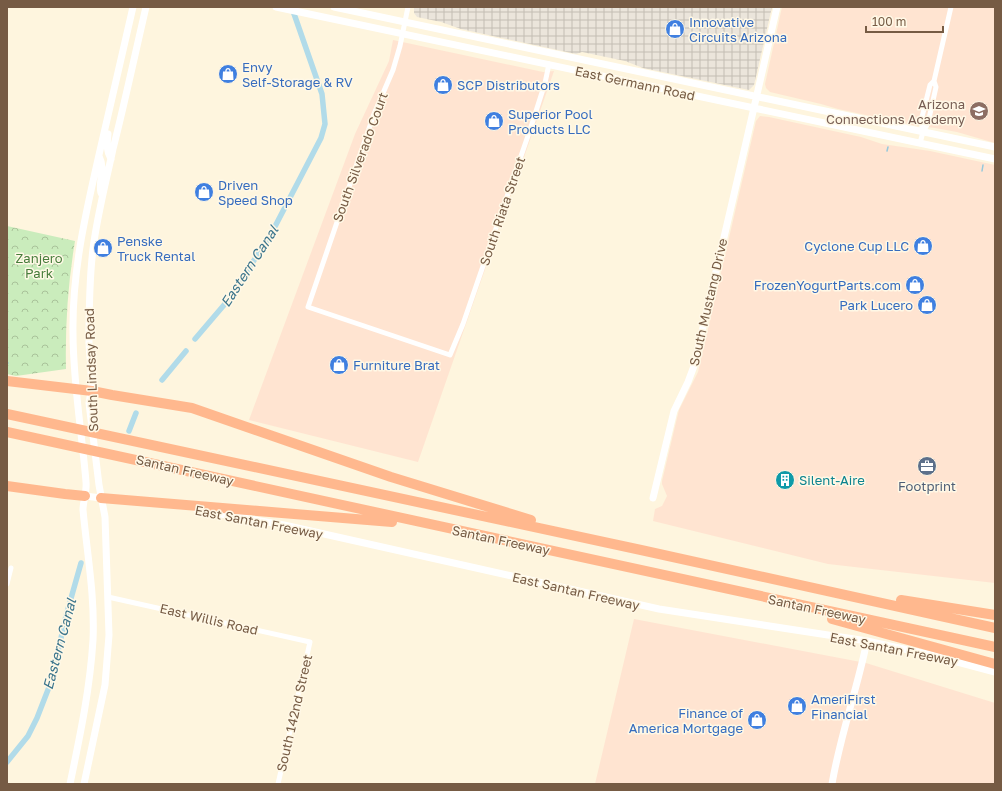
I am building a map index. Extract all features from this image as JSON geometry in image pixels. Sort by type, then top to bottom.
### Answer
[{"type":"highway","points":[[7,381],[92,391],[185,406],[418,486],[551,526],[641,550]]},
{"type":"highway","name":"Santan Freeway","points":[[7,414],[641,550],[995,628]]},
{"type":"highway","name":"Santan Freeway","points":[[7,432],[70,444],[995,648]]},
{"type":"highway","points":[[7,486],[85,496]]},
{"type":"highway","points":[[101,498],[428,524]]},
{"type":"highway","points":[[787,582],[819,585],[909,602],[995,615]]},
{"type":"highway","points":[[795,604],[832,619],[995,664]]},
{"type":"main road","name":"South Lindsay Road","points":[[70,784],[84,716],[93,639],[91,579],[83,506],[86,486],[76,389],[73,332],[77,265],[83,223],[133,7]]},
{"type":"main road","name":"South Lindsay Road","points":[[84,784],[105,685],[109,635],[104,534],[105,517],[99,484],[89,403],[92,391],[92,372],[89,296],[93,249],[102,199],[146,7]]},
{"type":"main road","name":"East Germann Road","points":[[276,7],[549,64],[756,103],[922,132],[995,147]]},
{"type":"main road","name":"East Germann Road","points":[[334,7],[405,22],[756,103],[920,143],[995,159]]},
{"type":"main road","name":"South Mustang Drive","points":[[653,498],[674,411],[694,366],[777,7]]},
{"type":"main road","points":[[109,110],[110,125],[107,152],[111,159]]},
{"type":"main road","points":[[99,156],[102,166],[100,187],[102,199]]},
{"type":"main road","points":[[85,496],[101,498]]},
{"type":"main road","name":"East Santan Freeway","points":[[158,503],[284,525],[659,609],[867,641],[931,655],[995,672]]},
{"type":"main road","points":[[832,784],[840,745],[857,685],[867,641]]},
{"type":"street","name":"South Silverado Court","points":[[408,7],[403,34],[393,70],[374,114],[308,307],[450,355]]},
{"type":"street","points":[[920,143],[922,132],[921,121],[930,85],[934,81],[951,7]]},
{"type":"street","name":"South Riata Street","points":[[450,355],[463,324],[530,130],[545,83],[549,64]]},
{"type":"street","points":[[7,584],[8,574],[11,568]]},
{"type":"street","name":"East Willis Road","points":[[108,597],[310,642]]},
{"type":"street","name":"South 142nd Street","points":[[278,784],[310,642]]},
{"type":"shaded area","points":[[414,7],[772,7],[754,85],[749,90],[643,68],[625,61],[582,52],[576,54],[461,29],[441,22],[417,17],[414,13]]},
{"type":"shaded area","points":[[782,7],[995,7],[995,143],[957,132],[912,125],[770,92],[766,88],[765,84]]},
{"type":"shaded area","points":[[393,40],[543,72],[554,71],[418,462],[249,420],[355,134],[389,61]]},
{"type":"shaded area","points":[[760,116],[861,137],[882,144],[930,151],[995,165],[995,583],[828,564],[653,521],[655,509],[662,506],[667,496],[662,481],[677,418],[679,410],[698,372],[756,121]]},
{"type":"shaded area","points":[[634,619],[866,663],[995,703],[995,784],[595,784]]},
{"type":"green space","name":"Zanjero Park","points":[[7,226],[75,241],[70,273],[66,337],[66,369],[16,376],[7,374]]},
{"type":"waterway","name":"Eastern Canal","points":[[195,339],[224,305],[269,238],[321,138],[325,124],[322,94],[292,8]]},
{"type":"waterway","points":[[887,151],[888,147]]},
{"type":"waterway","points":[[982,171],[983,165]]},
{"type":"waterway","name":"Eastern Canal","points":[[162,380],[186,351]]},
{"type":"waterway","name":"Eastern Canal","points":[[129,431],[136,413]]},
{"type":"waterway","name":"Eastern Canal","points":[[7,762],[28,736],[37,718],[51,682],[66,616],[81,563]]},
{"type":"place","name":"Innovative Circuits Arizona","points":[[675,29]]},
{"type":"place","name":"Envy Self-Storage & RV","points":[[228,74]]},
{"type":"place","name":"SCP Distributors","points":[[443,85]]},
{"type":"place","name":"Arizona Connections Academy","points":[[979,111]]},
{"type":"place","name":"Superior Pool Products LLC","points":[[494,121]]},
{"type":"place","name":"Driven Speed Shop","points":[[204,192]]},
{"type":"place","name":"Cyclone Cup LLC","points":[[923,246]]},
{"type":"place","name":"Penske Truck Rental","points":[[103,248]]},
{"type":"place","name":"FrozenYogurtParts.com","points":[[915,285]]},
{"type":"place","name":"Park Lucero","points":[[927,305]]},
{"type":"place","name":"Furniture Brat","points":[[339,365]]},
{"type":"place","name":"Footprint","points":[[927,466]]},
{"type":"place","name":"Silent-Aire","points":[[785,480]]},
{"type":"place","name":"AmeriFirst Financial","points":[[797,706]]},
{"type":"place","name":"Finance of America Mortgage","points":[[757,720]]}]
